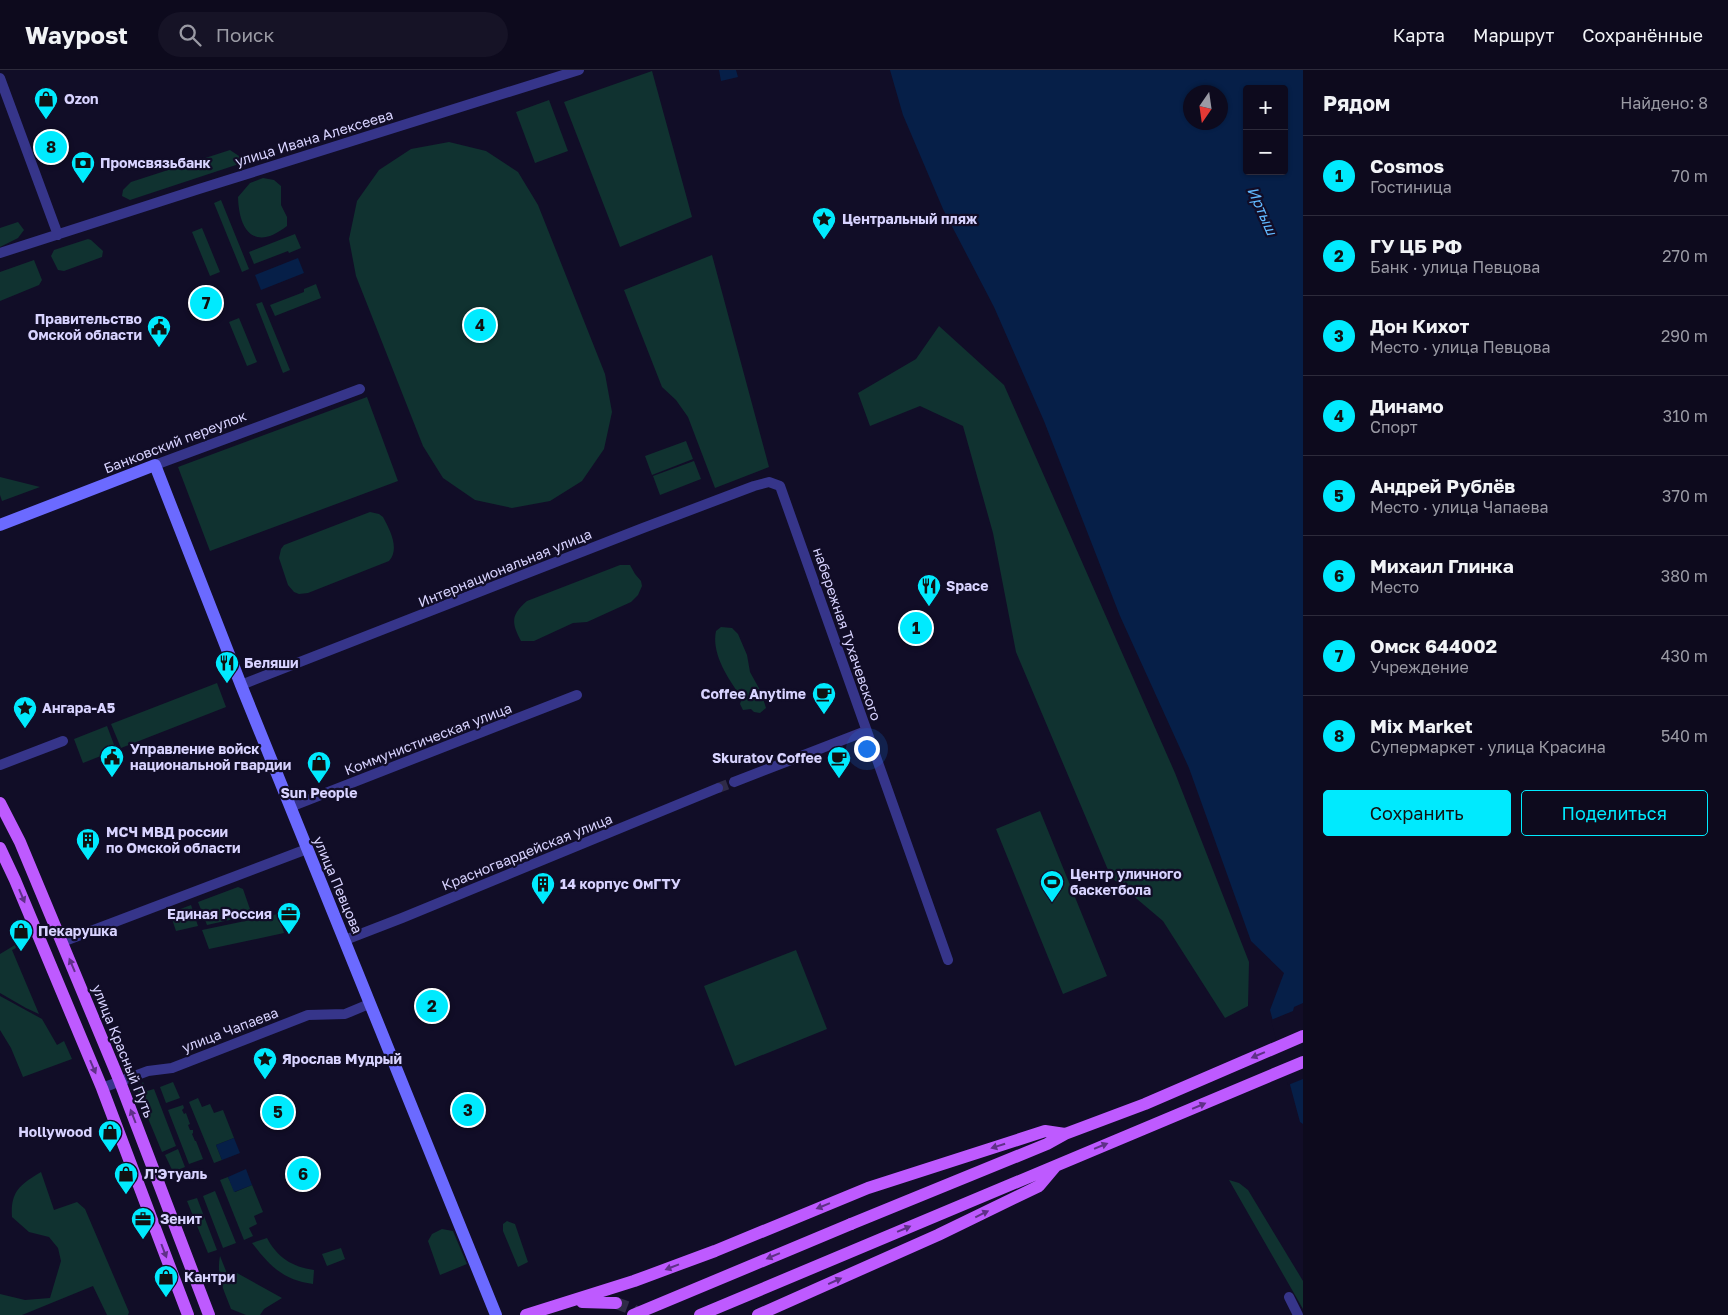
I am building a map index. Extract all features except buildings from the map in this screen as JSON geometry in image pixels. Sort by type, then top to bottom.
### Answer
[{"type":"main road","name":"улица Красный Путь","points":[[0,803],[20,842],[120,1082],[209,1315]]},
{"type":"main road","points":[[0,848],[102,1088],[188,1315]]},
{"type":"main road","points":[[633,1315],[1047,1144],[1065,1134],[1145,1104],[1303,1036]]},
{"type":"main road","points":[[700,1315],[1303,1062]]},
{"type":"main road","points":[[526,1315],[634,1282],[868,1188],[1045,1131],[1065,1134]]},
{"type":"main road","points":[[758,1315],[938,1235],[1039,1186],[1056,1165]]},
{"type":"main road","points":[[566,1302],[616,1304]]},
{"type":"street","name":"улица Ивана Алексеева","points":[[0,253],[199,188],[579,70]]},
{"type":"street","points":[[0,78],[58,235]]},
{"type":"street","name":"Банковский переулок","points":[[0,525],[155,465],[360,390]]},
{"type":"street","name":"улица Певцова","points":[[155,465],[241,686],[496,1315]]},
{"type":"street","name":"Интернациональная улица","points":[[241,686],[754,486],[769,482],[780,486]]},
{"type":"street","name":"набережная Тухачевского","points":[[780,486],[948,960]]},
{"type":"street","name":"Коммунистическая улица","points":[[290,807],[576,695]]},
{"type":"street","points":[[734,782],[866,731]]},
{"type":"street","points":[[0,765],[63,741]]},
{"type":"street","name":"Красногвардейская улица","points":[[345,940],[718,788]]},
{"type":"street","points":[[62,942],[307,849]]},
{"type":"street","name":"улица Чапаева","points":[[102,1088],[148,1071],[172,1068],[308,1015],[345,1014],[370,1004]]},
{"type":"street","points":[[1288,1297],[1298,1315]]},
{"type":"green space","points":[[652,71],[692,217],[620,247],[564,102]]},
{"type":"green space","points":[[549,100],[568,151],[535,163],[516,112]]},
{"type":"green space","points":[[449,142],[486,151],[518,172],[538,205],[605,374],[612,412],[604,449],[582,481],[550,501],[512,508],[475,500],[443,478],[423,446],[356,276],[349,239],[357,201],[379,170],[411,149]]},
{"type":"green space","points":[[230,150],[239,156],[239,164],[130,200],[122,196],[123,190],[131,182]]},
{"type":"green space","points":[[263,178],[274,180],[281,186],[281,205],[287,217],[287,226],[266,237],[258,237],[251,234],[242,220],[238,197],[250,183]]},
{"type":"green space","points":[[221,200],[249,269],[242,272],[214,203]]},
{"type":"green space","points":[[18,222],[24,230],[18,238],[0,247],[0,228]]},
{"type":"green space","points":[[202,228],[220,272],[210,276],[192,232]]},
{"type":"green space","points":[[295,234],[301,248],[254,264],[249,252]]},
{"type":"green space","points":[[88,239],[103,251],[102,257],[64,271],[58,270],[51,256],[54,250]]},
{"type":"green space","points":[[712,255],[769,467],[715,488],[688,417],[676,400],[662,387],[624,290]]},
{"type":"green space","points":[[34,260],[42,280],[39,285],[0,301],[0,272]]},
{"type":"green space","points":[[316,284],[321,298],[275,316],[270,305],[304,292],[304,289]]},
{"type":"green space","points":[[262,302],[290,370],[283,373],[256,304]]},
{"type":"green space","points":[[239,318],[257,362],[247,366],[229,322]]},
{"type":"green space","points":[[939,326],[1004,385],[1175,773],[1249,962],[1248,1006],[1225,1018],[1163,921],[1111,877],[1016,652],[993,533],[963,426],[920,406],[870,426],[858,393],[916,359]]},
{"type":"green space","points":[[367,397],[398,481],[210,551],[178,467]]},
{"type":"green space","points":[[686,441],[693,459],[652,475],[645,456]]},
{"type":"green space","points":[[694,461],[701,479],[660,495],[653,476]]},
{"type":"green space","points":[[0,477],[40,487],[2,501]]},
{"type":"green space","points":[[370,512],[383,517],[391,533],[394,551],[389,561],[308,593],[299,594],[294,592],[288,585],[279,558],[284,545]]},
{"type":"green space","points":[[620,565],[630,565],[641,581],[642,586],[638,595],[631,602],[587,622],[573,623],[534,641],[521,641],[515,629],[514,619],[518,610],[527,601]]},
{"type":"green space","points":[[721,627],[732,628],[738,634],[747,655],[750,672],[761,692],[766,708],[760,713],[754,712],[751,709],[743,710],[740,704],[742,698],[722,666],[715,640],[716,631]]},
{"type":"green space","points":[[217,683],[226,707],[121,748],[111,724]]},
{"type":"green space","points":[[107,726],[116,750],[83,763],[74,739]]},
{"type":"green space","name":"Центр уличного баскетбола","points":[[1040,811],[1107,976],[1063,994],[996,829]]},
{"type":"green space","points":[[238,887],[243,889],[252,915],[207,925],[198,902]]},
{"type":"green space","points":[[191,905],[198,926],[176,931],[170,913]]},
{"type":"green space","points":[[278,914],[284,933],[209,949],[202,930]]},
{"type":"green space","points":[[15,945],[16,948],[12,950],[39,1014],[0,993],[0,954]]},
{"type":"green space","points":[[796,950],[827,1029],[735,1066],[704,986]]},
{"type":"green space","points":[[0,996],[42,1019],[57,1045],[64,1041],[72,1059],[23,1077],[11,1048],[0,1030]]},
{"type":"green space","points":[[143,1082],[147,1091],[154,1089],[176,1146],[162,1152],[138,1094],[138,1089]]},
{"type":"green space","points":[[173,1082],[180,1098],[166,1103],[160,1087]]},
{"type":"green space","points":[[198,1098],[202,1107],[210,1104],[214,1113],[223,1110],[234,1138],[216,1145],[222,1160],[214,1163],[189,1102]]},
{"type":"green space","points":[[183,1105],[184,1108],[182,1110],[184,1114],[186,1113],[190,1124],[188,1125],[190,1130],[193,1130],[192,1134],[203,1159],[189,1164],[168,1110]]},
{"type":"green space","points":[[178,1149],[185,1167],[173,1172],[165,1155]]},
{"type":"green space","points":[[41,1172],[54,1210],[77,1202],[85,1209],[129,1312],[128,1315],[107,1315],[93,1286],[22,1315],[0,1315],[0,1294],[25,1300],[50,1298],[61,1261],[58,1248],[49,1237],[29,1232],[12,1217],[13,1201],[18,1189]]},
{"type":"green space","points":[[228,1177],[235,1192],[252,1185],[263,1212],[254,1216],[257,1224],[249,1228],[253,1236],[244,1240],[220,1180]]},
{"type":"green space","points":[[1229,1180],[1239,1183],[1248,1190],[1303,1281],[1303,1309]]},
{"type":"green space","points":[[215,1191],[236,1243],[223,1248],[203,1196]]},
{"type":"green space","points":[[197,1198],[217,1250],[208,1253],[187,1201]]},
{"type":"green space","points":[[507,1221],[515,1224],[528,1262],[518,1267],[503,1231],[503,1224]]},
{"type":"green space","points":[[442,1229],[453,1231],[467,1264],[440,1275],[428,1241],[432,1234]]},
{"type":"green space","points":[[267,1238],[280,1256],[292,1264],[314,1270],[313,1284],[285,1275],[265,1259],[252,1243]]},
{"type":"green space","points":[[341,1248],[345,1259],[327,1266],[322,1254]]},
{"type":"green space","points":[[220,1256],[228,1276],[237,1273],[282,1298],[264,1309],[260,1315],[246,1315],[231,1309],[220,1277]]},
{"type":"water","points":[[719,70],[736,70],[738,77],[721,81]]},
{"type":"water","name":"Иртыш","points":[[890,70],[1303,70],[1303,1124],[1300,1122],[1270,1010],[1284,973],[1251,941],[1189,768],[1120,616],[1044,421],[994,307],[943,209],[903,115]]},
{"type":"water","points":[[298,258],[304,273],[261,290],[255,275]]},
{"type":"water","points":[[234,1138],[240,1153],[222,1160],[216,1145]]},
{"type":"water","points":[[246,1169],[252,1185],[234,1192],[228,1177]]},
{"type":"pier","points":[[1303,1003],[1303,1079],[1288,1085],[1271,1020],[1293,1011],[1294,1007]]},
{"type":"tunnel","points":[[718,788],[734,782]]},
{"type":"tunnel","points":[[616,1303],[632,1309],[639,1315]]},
{"type":"place","name":"Ozon","points":[[46,120]]},
{"type":"place","name":"Mix Market","points":[[51,147]]},
{"type":"place","name":"Промсвязьбанк","points":[[83,184]]},
{"type":"place","name":"Центральный пляж","points":[[824,240]]},
{"type":"place","name":"Омск 644002","points":[[206,303]]},
{"type":"place","name":"Динамо","points":[[480,325]]},
{"type":"place","name":"Правительство Омской области","points":[[159,348]]},
{"type":"place","name":"Space","points":[[929,607]]},
{"type":"place","name":"Cosmos","points":[[916,628]]},
{"type":"place","name":"Беляши","points":[[227,684]]},
{"type":"place","name":"Coffee Anytime","points":[[824,715]]},
{"type":"place","name":"Ангара-А5","points":[[25,729]]},
{"type":"place","name":"Управление войск национальной гвардии","points":[[112,778]]},
{"type":"place","name":"Skuratov Coffee","points":[[839,779]]},
{"type":"place","name":"Sun People","points":[[319,784]]},
{"type":"place","name":"МСЧ МВД россии по Омской области","points":[[88,861]]},
{"type":"place","name":"Центр уличного баскетбола","points":[[1052,903]]},
{"type":"place","name":"14 корпус ОмГТУ","points":[[543,905]]},
{"type":"place","name":"Единая Россия","points":[[289,935]]},
{"type":"place","name":"Пекарушка","points":[[21,952]]},
{"type":"place","name":"ГУ ЦБ РФ","points":[[432,1006]]},
{"type":"place","name":"Ярослав Мудрый","points":[[265,1080]]},
{"type":"place","name":"Дон Кихот","points":[[468,1110]]},
{"type":"place","name":"Андрей Рублёв","points":[[278,1112]]},
{"type":"place","name":"Hollywood","points":[[110,1153]]},
{"type":"place","name":"Михаил Глинка","points":[[303,1174]]},
{"type":"place","name":"Л'Этуаль","points":[[126,1195]]},
{"type":"place","name":"Зенит","points":[[143,1240]]},
{"type":"place","name":"Кантри","points":[[166,1298]]}]
